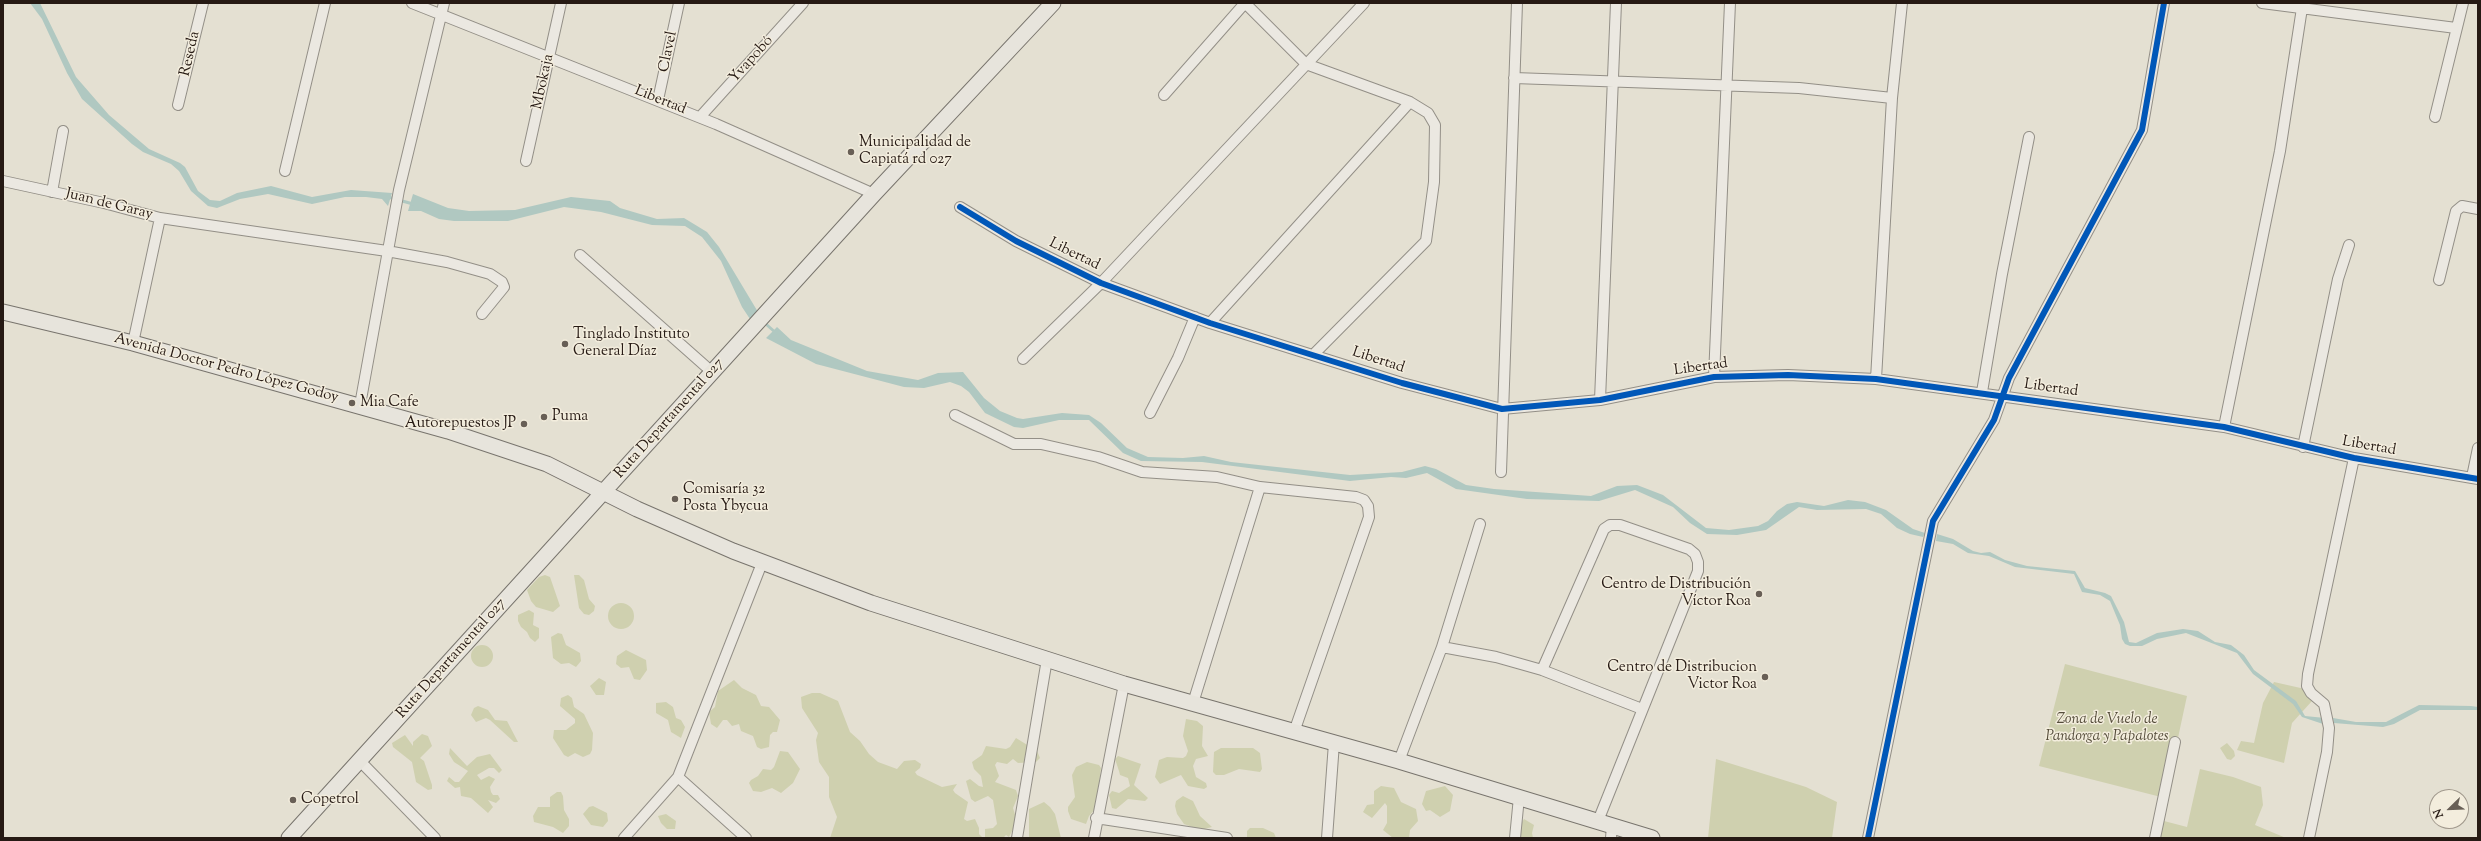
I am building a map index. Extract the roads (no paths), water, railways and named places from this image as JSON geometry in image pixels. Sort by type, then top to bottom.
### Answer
[{"type":"main road","name":"Ruta Departamental 027","points":[[289,838],[874,194],[1053,3]]},
{"type":"main road","name":"Avenida Doctor Pedro López Godoy","points":[[3,312],[133,343],[360,405],[448,431],[547,464],[604,491],[636,509],[762,563],[871,602],[1124,684],[1399,761],[1519,797],[1575,816],[1598,821],[1612,832],[1652,838]]},
{"type":"street","name":"Reseda","points":[[178,105],[203,3]]},
{"type":"street","points":[[285,171],[325,3]]},
{"type":"street","name":"Libertad","points":[[412,3],[700,117],[874,194]]},
{"type":"street","points":[[360,405],[399,190],[444,3]]},
{"type":"street","name":"Mbokaja","points":[[526,161],[561,3]]},
{"type":"street","name":"Clavel","points":[[658,100],[679,3]]},
{"type":"street","name":"Yvapobó","points":[[700,117],[796,7],[803,3]]},
{"type":"street","points":[[1164,95],[1245,3],[1306,64],[1410,102],[1428,113],[1435,125],[1434,182],[1428,235],[1419,249],[1313,355]]},
{"type":"street","points":[[1023,359],[1101,283],[1364,3]]},
{"type":"street","points":[[1501,472],[1517,3]]},
{"type":"street","points":[[1600,400],[1616,3]]},
{"type":"street","points":[[1714,376],[1728,85],[1730,3]]},
{"type":"street","points":[[1876,379],[1892,98],[1902,3]]},
{"type":"street","points":[[1868,838],[1933,521],[1994,420],[2009,378],[2142,130],[2164,3]]},
{"type":"street","points":[[2262,3],[2456,28]]},
{"type":"street","points":[[2435,117],[2463,3]]},
{"type":"street","points":[[2224,427],[2280,151],[2302,8]]},
{"type":"street","points":[[1514,78],[1799,88],[1892,98]]},
{"type":"street","points":[[1210,323],[1410,102]]},
{"type":"street","points":[[52,192],[63,131]]},
{"type":"street","points":[[1982,392],[2002,274],[2029,137]]},
{"type":"street","name":"Juan de Garay","points":[[3,181],[160,218],[133,343]]},
{"type":"street","points":[[2439,280],[2456,211],[2462,206],[2478,209]]},
{"type":"street","name":"Libertad","points":[[960,207],[1016,241],[1101,283],[1210,323],[1402,383],[1502,409],[1600,400],[1714,376],[1788,375],[1876,379],[1982,392],[2224,427],[2354,458],[2475,478]]},
{"type":"street","points":[[160,218],[387,251],[447,262],[490,274],[502,282],[504,287],[503,291],[482,314]]},
{"type":"street","points":[[2303,447],[2338,279],[2349,245]]},
{"type":"street","points":[[580,255],[712,372]]},
{"type":"street","points":[[1150,413],[1178,358],[1195,317]]},
{"type":"street","points":[[955,415],[1014,444],[1041,444],[1098,457],[1142,472],[1217,477],[1260,488],[1356,497],[1364,500],[1368,506],[1369,516],[1294,732]]},
{"type":"street","points":[[2475,478],[2478,448]]},
{"type":"street","points":[[2309,838],[2327,752],[2329,728],[2328,714],[2324,704],[2311,693],[2307,686],[2308,674],[2354,458]]},
{"type":"street","points":[[1193,703],[1260,488]]},
{"type":"street","points":[[1399,761],[1442,647],[1480,524]]},
{"type":"street","points":[[1542,670],[1604,529],[1610,525],[1620,525],[1689,549],[1696,558],[1698,571],[1598,821]]},
{"type":"street","points":[[624,838],[678,777],[762,563]]},
{"type":"street","points":[[1442,647],[1496,657],[1542,670],[1642,709]]},
{"type":"street","points":[[1017,838],[1047,659]]},
{"type":"street","points":[[1094,838],[1096,818],[1124,684]]},
{"type":"street","points":[[2155,838],[2175,742]]},
{"type":"street","points":[[1327,838],[1334,743]]},
{"type":"street","points":[[360,761],[435,838]]},
{"type":"street","points":[[678,777],[746,838]]},
{"type":"street","points":[[1515,838],[1519,797]]},
{"type":"street","points":[[1096,818],[1227,838]]},
{"type":"water","points":[[30,3],[40,3],[76,77],[109,115],[149,149],[180,163],[185,167],[198,191],[210,200],[220,201],[237,193],[271,186],[312,197],[351,190],[392,193],[388,206],[382,199],[366,197],[345,197],[312,204],[268,194],[240,199],[217,208],[208,206],[191,191],[179,171],[171,164],[143,152],[132,144],[82,99],[67,73],[42,19]]},
{"type":"water","points":[[413,194],[448,208],[469,211],[515,210],[571,197],[610,201],[620,208],[657,219],[684,218],[707,232],[719,247],[758,312],[750,319],[742,307],[721,261],[702,237],[685,226],[652,225],[601,212],[564,207],[508,221],[454,221],[439,219],[421,211],[408,211]]},
{"type":"water","points":[[777,327],[791,340],[867,371],[918,380],[938,373],[963,372],[984,398],[1000,411],[1017,418],[1023,419],[1062,413],[1089,415],[1101,423],[1127,448],[1148,457],[1183,458],[1204,456],[1231,462],[1350,475],[1402,472],[1425,466],[1436,469],[1466,485],[1494,489],[1591,496],[1617,486],[1637,485],[1663,495],[1706,528],[1729,530],[1758,526],[1768,521],[1777,511],[1787,504],[1797,502],[1824,506],[1848,500],[1865,502],[1886,510],[1913,529],[1925,533],[1923,537],[1910,534],[1897,528],[1881,514],[1866,509],[1817,510],[1799,507],[1766,530],[1737,535],[1707,534],[1690,523],[1673,507],[1635,490],[1599,501],[1527,499],[1456,489],[1427,473],[1406,478],[1391,477],[1350,481],[1202,462],[1141,461],[1123,453],[1089,420],[1059,420],[1023,428],[1014,427],[985,413],[969,392],[961,386],[950,382],[924,388],[904,387],[816,364],[766,338]]},
{"type":"water","points":[[1937,534],[1953,539],[1973,551],[1981,553],[1990,552],[2005,560],[2027,566],[2075,571],[2085,588],[2111,596],[2124,622],[2129,642],[2136,643],[2157,633],[2183,629],[2198,631],[2215,642],[2231,645],[2244,655],[2254,670],[2296,701],[2305,716],[2325,718],[2326,725],[2302,717],[2293,704],[2253,674],[2237,653],[2186,633],[2157,639],[2142,646],[2130,646],[2125,644],[2122,639],[2120,625],[2110,601],[2100,595],[2082,592],[2074,574],[2015,567],[1989,556],[1968,553],[1953,544],[1936,541]]},
{"type":"water","points":[[2419,705],[2471,706],[2478,707],[2478,710],[2420,710],[2394,724],[2383,727],[2334,723],[2333,718],[2356,722],[2386,722]]},
{"type":"waterway","points":[[388,197],[413,204]]},
{"type":"waterway","points":[[767,325],[776,333]]},
{"type":"place","name":"Municipalidad de Capiatá rd 027","points":[[851,152]]},
{"type":"place","name":"Tinglado Instituto General Díaz","points":[[565,344]]},
{"type":"place","name":"Mia Cafe","points":[[352,403]]},
{"type":"place","name":"Puma","points":[[544,417]]},
{"type":"place","name":"Autorepuestos JP","points":[[524,424]]},
{"type":"place","name":"Comisaría 32 Posta Ybycua","points":[[675,499]]},
{"type":"place","name":"Centro de Distribución Víctor Roa","points":[[1759,594]]},
{"type":"place","name":"Centro de Distribucion Victor Roa","points":[[1765,677]]},
{"type":"place","name":"Copetrol","points":[[293,800]]},
{"type":"park label","name":"Zona de Vuelo de Pandorga y Papalotes","points":[[2107,728]]}]
